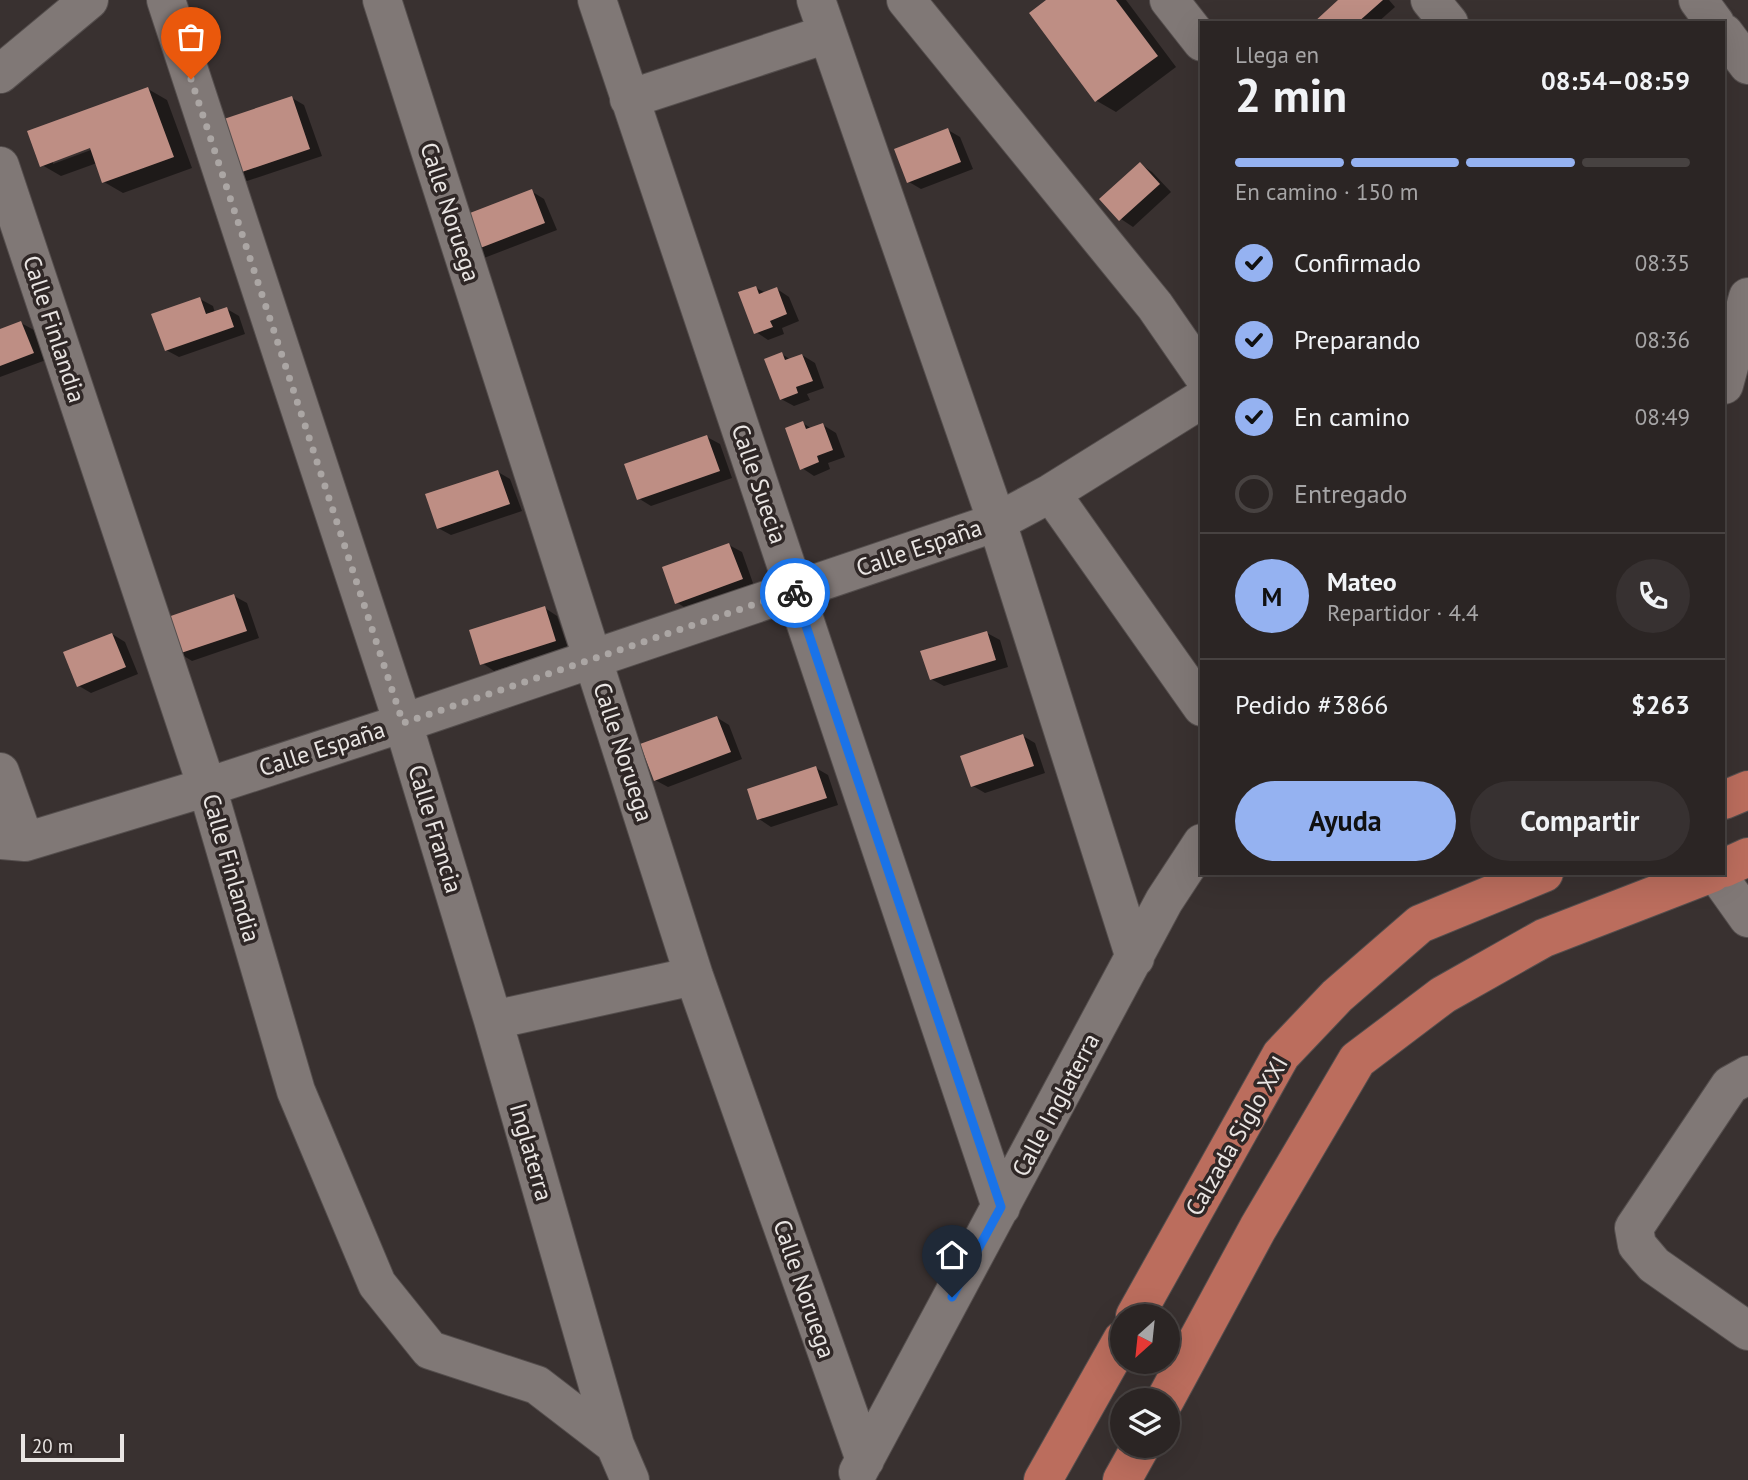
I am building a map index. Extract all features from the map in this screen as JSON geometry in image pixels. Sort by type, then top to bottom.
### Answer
[{"type":"main road","points":[[1725,800],[1748,790]]},
{"type":"main road","points":[[1725,868],[1748,857]]},
{"type":"main road","name":"Calzada Siglo XXI","points":[[1142,1304],[1281,1055],[1337,996],[1420,924],[1539,875]]},
{"type":"main road","points":[[1171,1388],[1258,1228],[1357,1060],[1443,995],[1544,938],[1709,875]]},
{"type":"main road","points":[[1043,1480],[1110,1361]]},
{"type":"main road","points":[[1122,1480],[1134,1458]]},
{"type":"street","points":[[0,74],[89,0]]},
{"type":"street","name":"Calle Francia","points":[[166,0],[403,723],[493,1020]]},
{"type":"street","name":"Calle Noruega","points":[[382,0],[694,976],[859,1470]]},
{"type":"street","name":"Calle Suecia","points":[[597,0],[1001,1207]]},
{"type":"street","points":[[906,0],[1155,306],[1200,371]]},
{"type":"street","points":[[1169,0],[1200,39]]},
{"type":"street","points":[[1430,0],[1446,21]]},
{"type":"street","points":[[1698,0],[1714,21]]},
{"type":"street","points":[[628,99],[821,17],[997,522],[1135,958]]},
{"type":"street","points":[[1725,34],[1748,65]]},
{"type":"street","name":"Calle Finlandia","points":[[0,166],[207,787],[296,1091],[377,1284],[430,1350],[537,1385],[615,1445]]},
{"type":"street","points":[[1725,373],[1748,297]]},
{"type":"street","name":"Calle España","points":[[12,841],[207,787],[997,522],[1051,493],[1200,400]]},
{"type":"street","points":[[1051,493],[1200,704]]},
{"type":"street","points":[[0,772],[12,841]]},
{"type":"street","name":"Calle Inglaterra","points":[[859,1470],[1164,901],[1200,846]]},
{"type":"street","points":[[1716,875],[1748,918]]},
{"type":"street","points":[[493,1020],[694,976]]},
{"type":"street","name":"Inglaterra","points":[[493,1020],[615,1445],[630,1480]]},
{"type":"street","points":[[1748,1076],[1730,1084],[1634,1228],[1637,1245],[1654,1265],[1748,1331]]},
{"type":"building","points":[[1046,0],[1116,0],[1158,56],[1095,102],[1029,13]]},
{"type":"building","points":[[1338,0],[1383,0],[1359,21],[1315,21]]},
{"type":"building","points":[[148,87],[174,157],[102,183],[90,148],[40,167],[27,131]]},
{"type":"building","points":[[292,96],[310,149],[233,175],[215,122]]},
{"type":"building","points":[[948,128],[961,162],[907,183],[894,149]]},
{"type":"building","points":[[1140,162],[1160,184],[1119,221],[1099,199]]},
{"type":"building","points":[[532,189],[545,223],[470,252],[457,218]]},
{"type":"building","points":[[756,286],[759,294],[777,287],[787,314],[770,321],[773,327],[754,334],[738,292]]},
{"type":"building","points":[[200,297],[206,314],[227,307],[234,327],[165,351],[151,314]]},
{"type":"building","points":[[21,321],[34,353],[0,366],[0,329]]},
{"type":"building","points":[[782,352],[785,360],[802,354],[813,381],[796,387],[798,393],[780,400],[764,359]]},
{"type":"building","points":[[803,421],[806,429],[823,423],[833,450],[817,456],[819,462],[800,470],[785,428]]},
{"type":"building","points":[[707,435],[720,471],[637,500],[624,464]]},
{"type":"building","points":[[498,470],[510,504],[437,529],[425,494]]},
{"type":"building","points":[[729,543],[743,579],[675,604],[662,567]]},
{"type":"building","points":[[234,594],[247,631],[178,654],[165,618]]},
{"type":"building","points":[[545,606],[556,641],[480,665],[469,630]]},
{"type":"building","points":[[987,631],[996,660],[930,680],[920,651]]},
{"type":"building","points":[[112,633],[126,667],[77,687],[63,652]]},
{"type":"building","points":[[717,716],[731,752],[654,781],[640,744]]},
{"type":"building","points":[[1023,734],[1034,766],[971,787],[960,756]]},
{"type":"building","points":[[816,766],[827,798],[757,820],[747,789]]},
{"type":"way so far","points":[[191,79],[403,723],[593,657],[794,591],[795,593]]},
{"type":"route","points":[[795,593],[1001,1207],[952,1297]]}]
